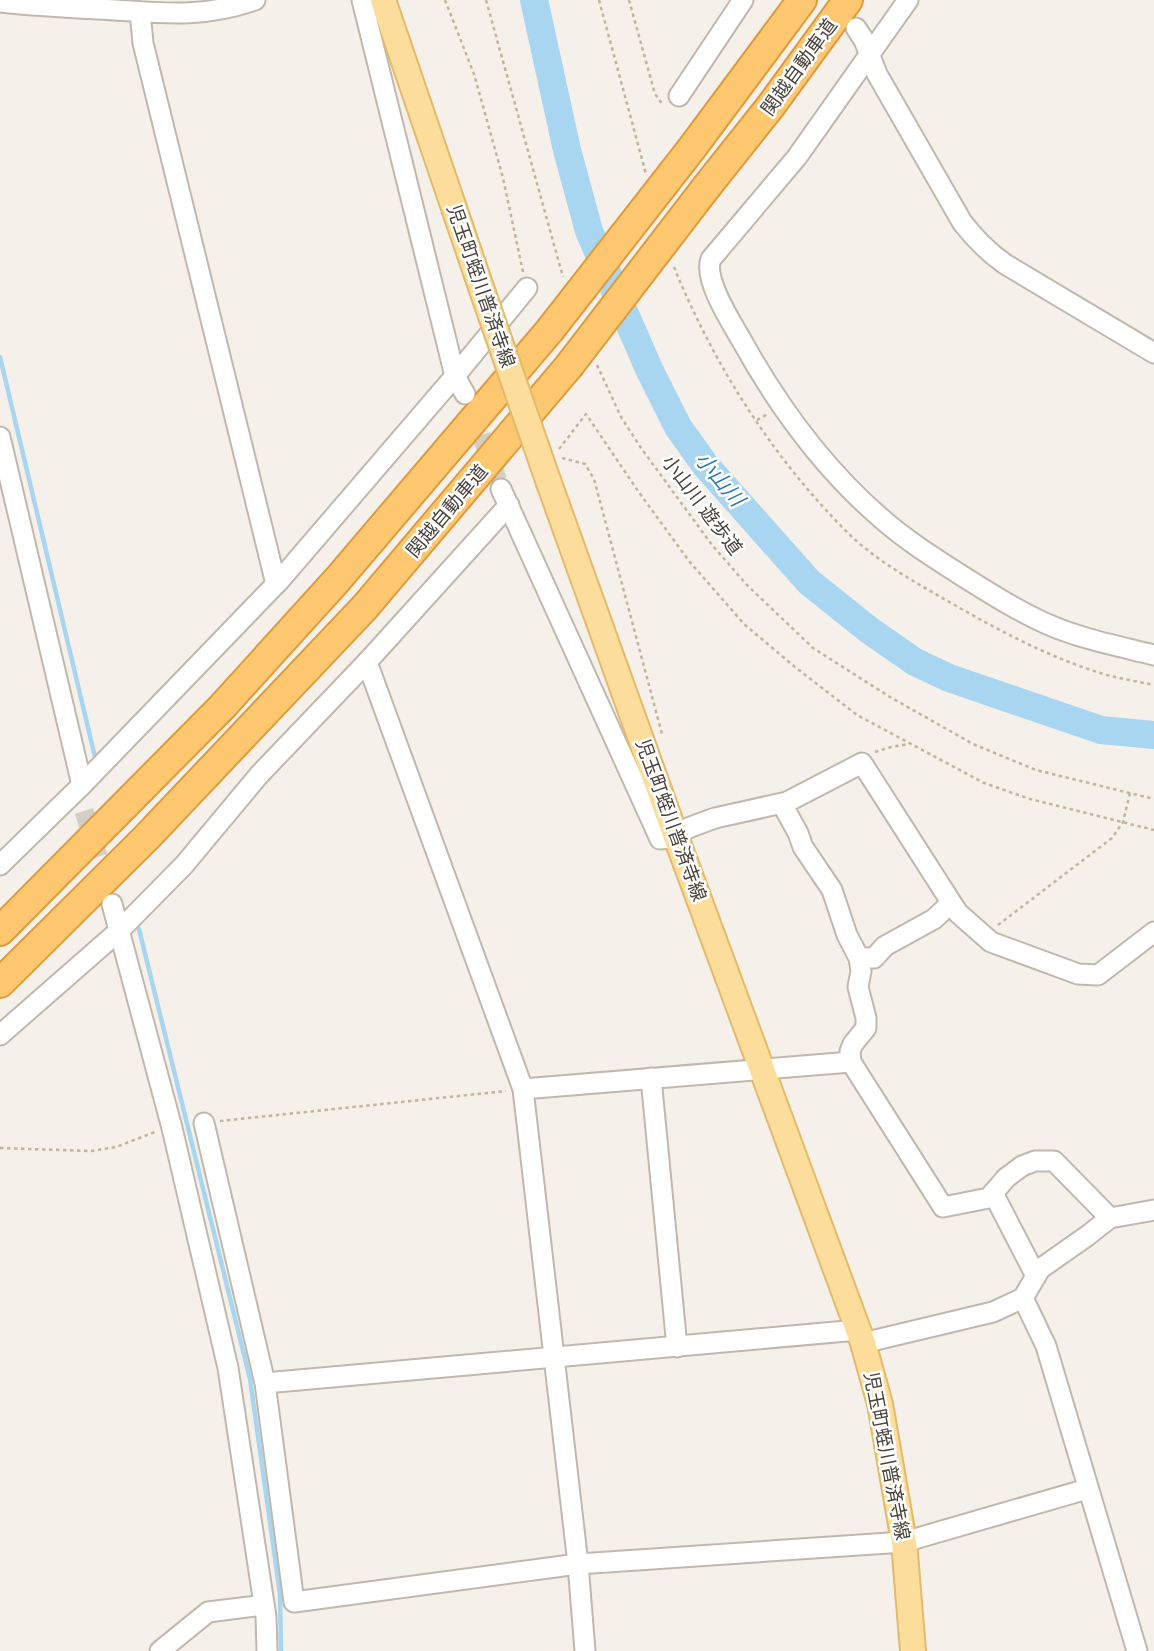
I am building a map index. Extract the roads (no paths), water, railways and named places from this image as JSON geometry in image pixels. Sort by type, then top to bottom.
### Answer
[{"type":"highway","name":"関越自動車道","points":[[0,931],[222,706],[338,579],[550,330],[692,148],[802,0]]},
{"type":"highway","name":"関越自動車道","points":[[0,983],[147,837],[365,607],[582,363],[708,185],[770,107],[848,0]]},
{"type":"main road","name":"児玉町蛭川普済寺線","points":[[383,0],[549,483],[676,837],[861,1336],[880,1404],[904,1542],[913,1651]]},
{"type":"street","points":[[0,2],[98,5],[140,12],[199,14],[236,7],[255,0]]},
{"type":"street","points":[[362,0],[456,376],[465,394]]},
{"type":"street","points":[[680,96],[743,0]]},
{"type":"street","points":[[908,0],[796,157],[716,252],[708,265],[710,275],[759,372],[821,456],[848,487],[881,518],[941,562],[1039,620],[1089,638],[1154,655]]},
{"type":"street","points":[[140,12],[144,43],[276,584]]},
{"type":"street","points":[[856,28],[864,40],[877,74],[962,222],[974,238],[1005,264],[1154,353]]},
{"type":"street","points":[[0,865],[276,584],[456,376],[527,288]]},
{"type":"street","points":[[0,437],[76,790],[84,811]]},
{"type":"street","points":[[0,1035],[120,930],[184,865],[260,775],[367,662],[505,497],[660,839],[676,837],[688,828],[715,818],[782,804],[862,763],[958,913],[992,942],[1078,974],[1098,975],[1154,932]]},
{"type":"street","points":[[367,662],[523,1089],[578,1564],[585,1651]]},
{"type":"street","points":[[782,804],[803,847],[832,890],[847,935],[859,958],[861,971],[858,987],[866,1028],[853,1044],[850,1051],[851,1062],[943,1207],[989,1198],[1006,1178],[1022,1166],[1035,1161],[1054,1161],[1110,1218]]},
{"type":"street","points":[[859,958],[874,958],[886,946],[934,919],[951,903]]},
{"type":"street","points":[[112,904],[172,1129],[228,1368],[264,1605],[267,1651]]},
{"type":"street","points":[[523,1089],[851,1062]]},
{"type":"street","points":[[651,1078],[677,1347]]},
{"type":"street","points":[[204,1122],[265,1383],[294,1602],[578,1564],[904,1542],[1087,1489]]},
{"type":"street","points":[[993,1194],[1035,1276]]},
{"type":"street","points":[[265,1383],[677,1347],[861,1336],[993,1312],[1023,1298],[1040,1269],[1110,1218],[1154,1210]]},
{"type":"street","points":[[1023,1298],[1046,1346],[1137,1651]]},
{"type":"street","points":[[160,1651],[208,1612],[264,1605]]},
{"type":"waterway","name":"小山川","points":[[534,0],[567,150],[589,231],[649,369],[678,427],[706,466],[809,582],[869,630],[915,662],[949,678],[1101,730],[1154,735]]},
{"type":"waterway","points":[[0,357],[95,757]]},
{"type":"waterway","points":[[139,929],[250,1379],[280,1594],[281,1651]]},
{"type":"tunnel","points":[[471,408],[501,489]]},
{"type":"tunnel","points":[[84,811],[108,889]]}]
